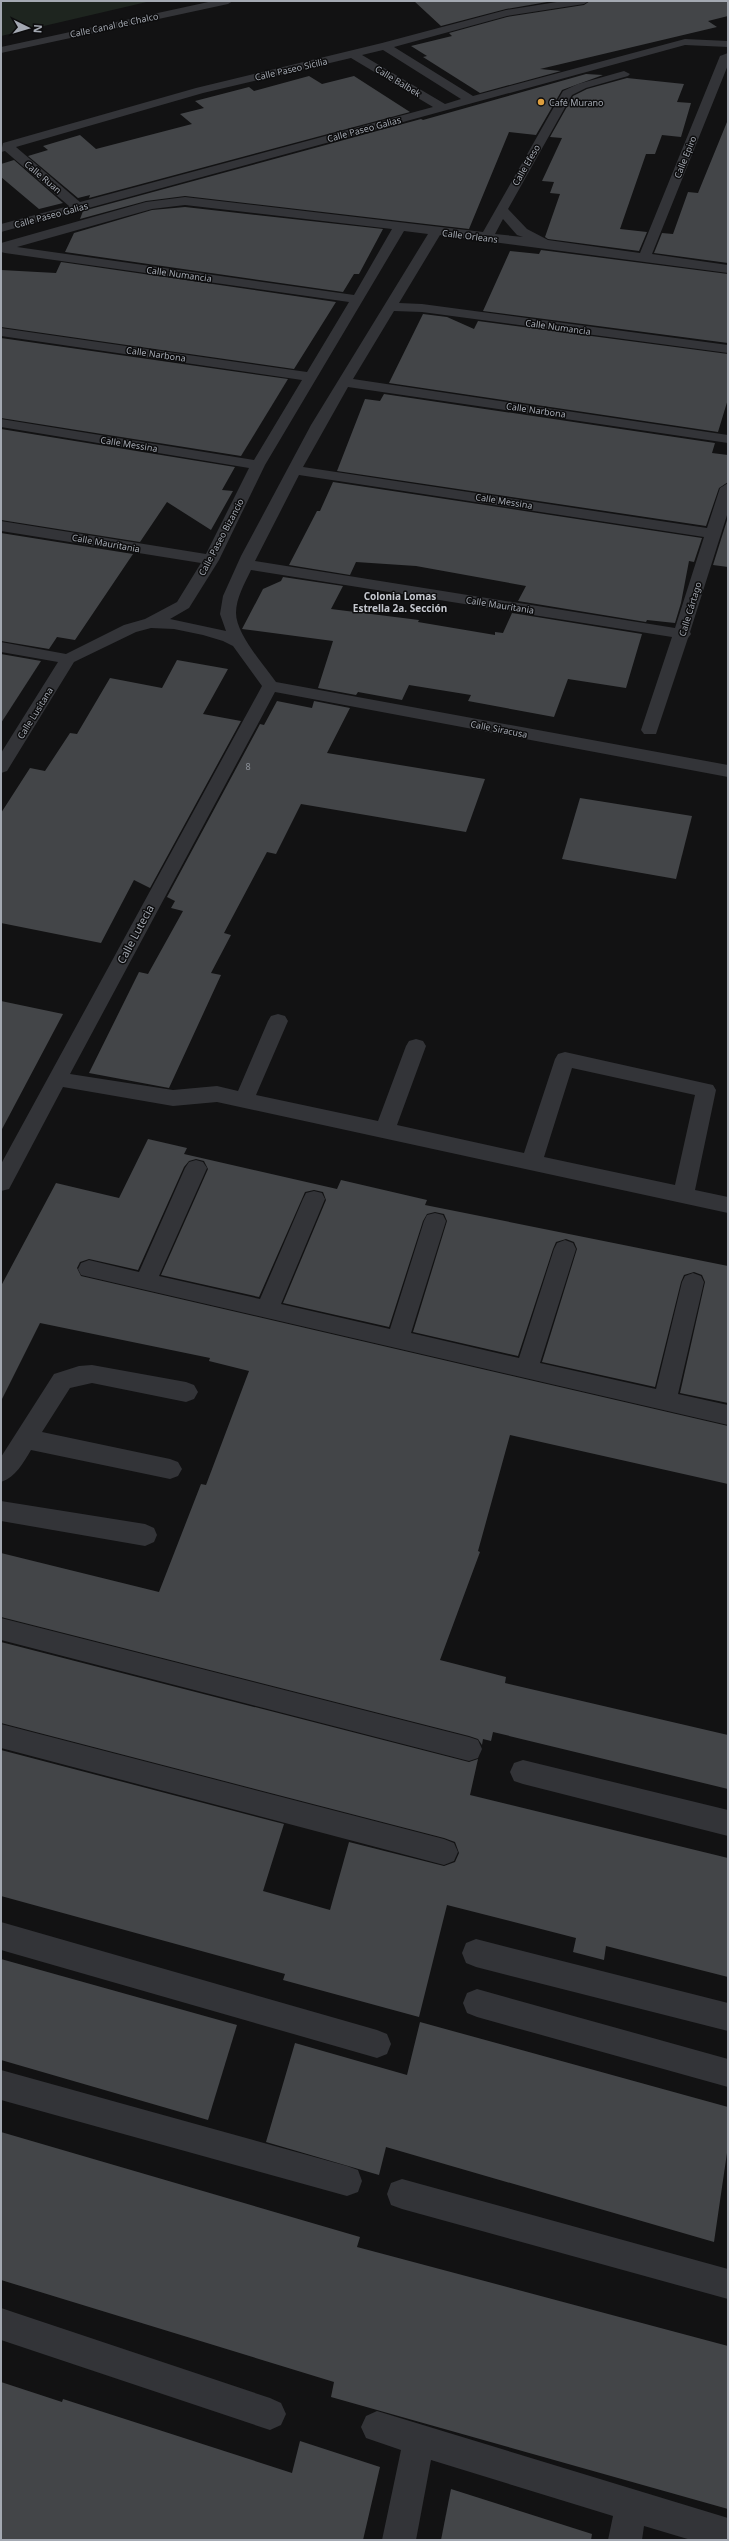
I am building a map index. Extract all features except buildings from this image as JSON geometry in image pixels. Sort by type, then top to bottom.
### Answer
[{"type":"street","name":"Calle Canal de Chalco","points":[[1,50],[228,1]]},
{"type":"street","name":"Calle Paseo Sicilia","points":[[4,147],[200,90],[385,46],[506,13],[584,1]]},
{"type":"street","points":[[685,42],[721,32]]},
{"type":"street","name":"Calle Paseo Galias","points":[[1,228],[136,193],[442,107],[685,42],[728,44]]},
{"type":"street","points":[[385,46],[471,100]]},
{"type":"street","name":"Calle Balbek","points":[[353,54],[442,107]]},
{"type":"street","points":[[694,54],[726,62]]},
{"type":"street","name":"Calle Epiro","points":[[644,258],[726,62]]},
{"type":"street","name":"Calle Efeso","points":[[486,238],[567,94],[582,86],[634,71]]},
{"type":"street","name":"Calle Ruan","points":[[4,147],[78,207]]},
{"type":"street","points":[[199,175],[189,185],[188,193],[212,203]]},
{"type":"street","points":[[136,193],[151,205]]},
{"type":"street","name":"Calle Paseo Galias","points":[[1,248],[151,205],[167,202],[212,203]]},
{"type":"street","name":"Calle Orleans","points":[[212,203],[400,228],[565,246],[728,269]]},
{"type":"street","points":[[501,209],[522,232],[533,238],[565,246]]},
{"type":"street","name":"Calle Paseo Bizancio","points":[[270,686],[239,642],[229,619],[228,605],[246,564],[294,470],[301,422],[311,377],[400,228]]},
{"type":"street","name":"Calle Paseo Bizancio","points":[[68,659],[130,628],[151,623],[183,605],[211,560],[258,465],[344,382],[435,232]]},
{"type":"street","name":"Calle Numancia","points":[[1,248],[356,300]]},
{"type":"street","name":"Calle Numancia","points":[[389,307],[422,308],[728,349]]},
{"type":"street","name":"Calle Narbona","points":[[1,332],[311,377]]},
{"type":"street","name":"Calle Narbona","points":[[344,382],[728,439]]},
{"type":"street","name":"Calle Messina","points":[[1,423],[258,465]]},
{"type":"street","name":"Calle Messina","points":[[294,470],[713,534]]},
{"type":"street","name":"Calle Cártago","points":[[650,730],[683,634],[728,488]]},
{"type":"street","name":"Calle Mauritania","points":[[1,526],[211,560]]},
{"type":"street","name":"Calle Mauritania","points":[[246,564],[683,634]]},
{"type":"street","points":[[151,623],[190,627],[223,635],[239,642]]},
{"type":"street","points":[[1,646],[68,659]]},
{"type":"street","name":"Calle Lusitana","points":[[1,767],[68,659]]},
{"type":"street","name":"Calle Siracusa","points":[[270,686],[728,771]]},
{"type":"street","name":"Calle Lutecia","points":[[1,1183],[270,686]]},
{"type":"street","points":[[244,1100],[278,1020]]},
{"type":"street","points":[[385,1131],[416,1046]]},
{"type":"street","points":[[532,1162],[565,1059],[706,1090],[683,1195]]},
{"type":"street","points":[[58,1079],[173,1098],[217,1094],[728,1205]]},
{"type":"street","points":[[145,1282],[196,1168]]},
{"type":"street","points":[[267,1310],[314,1199]]},
{"type":"street","points":[[398,1340],[435,1221]]},
{"type":"street","points":[[527,1369],[565,1249]]},
{"type":"street","points":[[89,1269],[728,1415]]},
{"type":"street","points":[[665,1400],[693,1282]]},
{"type":"street","points":[[1,1472],[10,1463],[62,1381],[79,1374],[92,1374],[186,1392]]},
{"type":"street","points":[[26,1439],[170,1469]]},
{"type":"street","points":[[1,1511],[145,1535]]},
{"type":"street","points":[[1,1629],[469,1749]]},
{"type":"street","points":[[1,1736],[444,1852]]},
{"type":"street","points":[[523,1772],[728,1823]]},
{"type":"street","points":[[1,1936],[377,2044]]},
{"type":"street","points":[[476,1953],[728,2017]]},
{"type":"street","points":[[477,2003],[728,2073]]},
{"type":"street","points":[[1,2084],[347,2181]]},
{"type":"street","points":[[402,2194],[728,2284]]},
{"type":"street","points":[[1,2324],[270,2414]]},
{"type":"street","points":[[377,2427],[728,2535]]},
{"type":"street","points":[[399,2540],[419,2440]]},
{"type":"street","points":[[625,2540],[631,2505]]},
{"type":"shaded area","points":[[1,1],[151,1],[1,36]]},
{"type":"place","name":"Café Murano","points":[[541,102]]},
{"type":"district","name":"Colonia Lomas Estrella 2a. Sección","points":[[400,602]]}]
